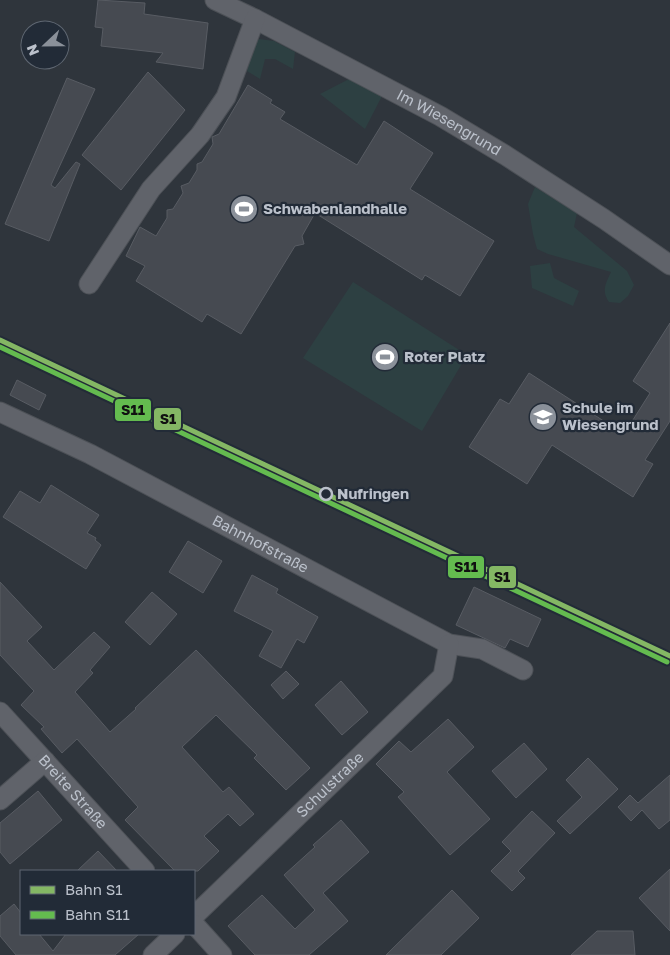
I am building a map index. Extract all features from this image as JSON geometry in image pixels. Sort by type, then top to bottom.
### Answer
[{"type":"street","name":"Im Wiesengrund","points":[[215,0],[255,19],[452,124],[604,219],[670,265]]},
{"type":"street","points":[[89,284],[151,189],[200,135],[226,97],[255,19]]},
{"type":"street","name":"Bahnhofstraße","points":[[0,412],[90,454],[449,644],[482,649],[524,670]]},
{"type":"street","name":"Schulstraße","points":[[195,915],[443,676],[449,644]]},
{"type":"street","name":"Breite Straße","points":[[0,712],[144,870]]},
{"type":"street","points":[[0,800],[45,762]]},
{"type":"street","points":[[195,925],[222,955]]},
{"type":"street","points":[[152,955],[174,935]]},
{"type":"shaded area","points":[[259,39],[274,41],[295,52],[293,69],[275,59],[265,59],[260,79],[247,71],[253,46]]},
{"type":"shaded area","points":[[351,78],[383,94],[365,129],[320,94]]},
{"type":"shaded area","points":[[535,187],[577,213],[574,227],[627,271],[634,285],[628,296],[620,303],[609,302],[605,294],[605,287],[611,272],[548,254],[537,249],[528,204]]},
{"type":"shaded area","points":[[550,263],[554,278],[579,291],[573,306],[532,288],[530,266]]},
{"type":"shaded area","name":"Roter Platz","points":[[353,282],[467,355],[422,431],[303,358]]},
{"type":"building","points":[[98,0],[145,3],[144,14],[208,23],[203,69],[156,62],[163,53],[101,46],[103,28],[95,27]]},
{"type":"building","points":[[148,72],[185,110],[121,190],[82,155]]},
{"type":"building","points":[[67,78],[95,89],[51,185],[55,188],[76,162],[80,164],[49,241],[5,224]]},
{"type":"building","name":"Schwabenlandhalle","points":[[248,85],[272,100],[270,103],[285,112],[280,119],[357,165],[384,121],[433,153],[410,189],[494,241],[460,296],[425,275],[422,280],[315,213],[302,236],[304,244],[295,246],[241,334],[207,314],[202,322],[136,281],[145,266],[126,256],[140,227],[156,236],[167,218],[167,210],[173,209],[183,193],[181,186],[189,183],[197,170],[197,164],[202,162],[213,144],[212,137],[219,134]]},
{"type":"building","name":"Schule im Wiesengrund","points":[[670,323],[670,421],[645,460],[653,464],[633,497],[552,445],[527,484],[469,447],[500,399],[509,404],[529,373],[624,434],[650,393],[633,381]]},
{"type":"building","points":[[17,380],[46,395],[39,410],[10,395]]},
{"type":"building","points":[[51,485],[99,515],[87,533],[96,538],[95,540],[101,545],[86,569],[3,517],[20,491],[40,503]]},
{"type":"building","points":[[188,541],[222,561],[203,593],[169,572]]},
{"type":"building","points":[[252,575],[278,589],[276,593],[318,617],[304,643],[297,639],[281,668],[259,656],[273,631],[234,611]]},
{"type":"building","points":[[0,582],[42,627],[27,641],[54,670],[94,632],[110,647],[90,670],[93,673],[75,692],[110,732],[196,650],[310,768],[286,790],[254,758],[257,755],[216,715],[182,747],[223,792],[229,787],[254,814],[240,826],[228,814],[204,836],[219,851],[198,871],[174,870],[125,820],[138,807],[77,739],[62,753],[41,729],[44,727],[21,705],[34,691],[0,655]]},
{"type":"building","points":[[474,587],[541,619],[528,647],[510,639],[505,648],[456,625]]},
{"type":"building","points":[[152,592],[177,614],[150,645],[125,622]]},
{"type":"building","points":[[286,671],[299,684],[283,699],[271,685]]},
{"type":"building","points":[[341,681],[368,712],[342,735],[315,705]]},
{"type":"building","points":[[448,719],[474,747],[447,772],[490,819],[450,855],[398,797],[404,792],[376,764],[399,741],[411,752]]},
{"type":"building","points":[[524,743],[547,769],[516,798],[492,771]]},
{"type":"building","points":[[588,758],[618,789],[570,834],[557,821],[582,797],[566,780]]},
{"type":"building","points":[[670,775],[670,820],[659,829],[642,810],[631,821],[618,807],[630,795],[638,803]]},
{"type":"building","points":[[38,791],[62,820],[10,864],[0,852],[0,823]]},
{"type":"building","points":[[532,811],[555,833],[518,871],[525,878],[512,891],[491,871],[511,851],[502,842]]},
{"type":"building","points":[[341,820],[369,852],[323,893],[348,921],[309,955],[255,955],[228,926],[262,895],[295,929],[315,910],[284,875]]},
{"type":"building","points":[[98,851],[116,870],[78,870]]},
{"type":"building","points":[[670,869],[670,931],[639,898]]},
{"type":"building","points":[[452,890],[479,918],[441,955],[386,955]]},
{"type":"building","points":[[14,904],[20,912],[20,935],[40,935],[53,951],[65,935],[138,935],[115,955],[16,955],[0,936],[0,916]]},
{"type":"building","points":[[597,931],[633,931],[635,955],[571,955]]},
{"type":"rail line","name":"S1","points":[[0,340],[670,656]]},
{"type":"rail line","name":"S11","points":[[0,347],[667,662]]},
{"type":"place","name":"Schwabenlandhalle","points":[[244,209]]},
{"type":"place","name":"Roter Platz","points":[[385,357]]},
{"type":"place","name":"Schule im Wiesengrund","points":[[543,417]]},
{"type":"place","name":"Nufringen","points":[[326,494]]}]
